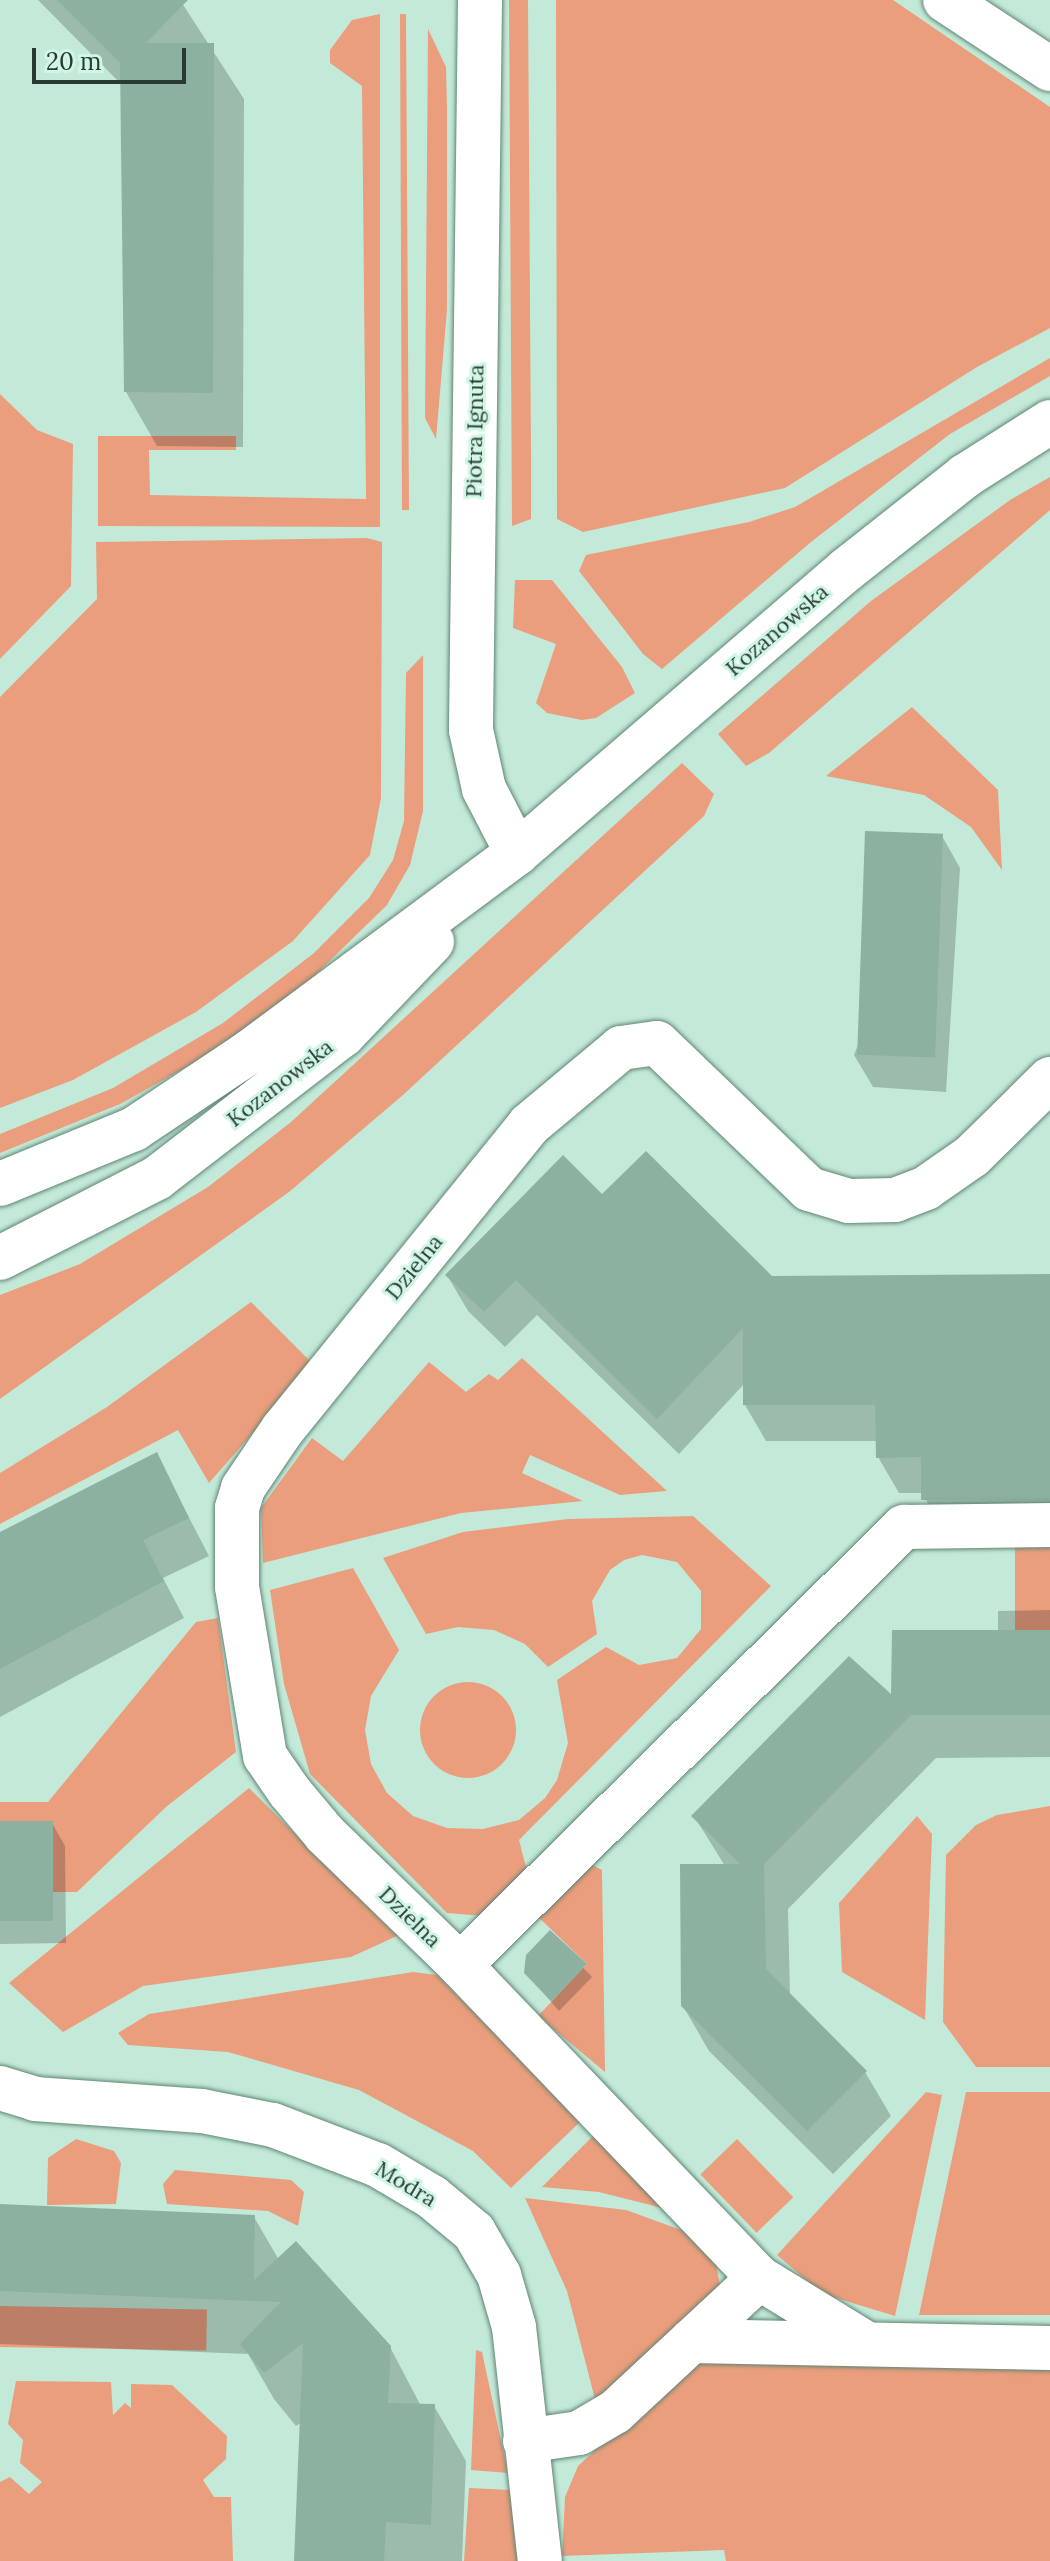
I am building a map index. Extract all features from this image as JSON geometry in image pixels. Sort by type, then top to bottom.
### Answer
[{"type":"street","name":"Piotra Ignuta","points":[[480,0],[471,730],[484,789],[517,853]]},
{"type":"street","points":[[945,0],[1050,69]]},
{"type":"street","name":"Kozanowska","points":[[0,1184],[46,1169],[179,1102],[517,853],[846,570],[965,476],[1050,422]]},
{"type":"street","name":"Kozanowska","points":[[0,1258],[157,1178],[330,1044],[517,853]]},
{"type":"street","name":"Dzielna","points":[[460,1965],[325,1834],[265,1756],[236,1568],[236,1519],[243,1488],[283,1429],[529,1125],[621,1048],[657,1043],[809,1189],[849,1201],[895,1200],[926,1188],[972,1156],[1050,1079]]},
{"type":"street","points":[[862,2341],[759,2278],[460,1965],[904,1527],[1050,1525]]},
{"type":"street","name":"Modra","points":[[0,2088],[35,2099],[202,2111],[273,2125],[378,2165],[432,2197],[474,2232],[499,2275],[514,2327],[540,2561]]},
{"type":"street","points":[[525,2441],[579,2433],[615,2412],[759,2278]]},
{"type":"street","points":[[691,2341],[862,2341],[1050,2348]]},
{"type":"shaded area","points":[[509,0],[528,0],[531,455],[531,519],[512,526]]},
{"type":"shaded area","points":[[556,0],[893,0],[1050,107],[1050,328],[977,367],[785,488],[583,532],[557,519]]},
{"type":"shaded area","points":[[380,14],[380,527],[98,526],[98,436],[236,436],[236,450],[149,450],[150,495],[366,499],[362,86],[330,63],[330,50],[352,20]]},
{"type":"shaded area","points":[[400,14],[406,14],[409,510],[402,510]]},
{"type":"shaded area","points":[[428,29],[446,67],[447,108],[447,310],[436,439],[425,418]]},
{"type":"shaded area","points":[[1050,358],[1050,376],[950,434],[811,542],[662,669],[643,654],[579,571],[586,555],[749,522],[795,507]]},
{"type":"shaded area","points":[[0,394],[37,430],[73,444],[71,586],[0,659]]},
{"type":"shaded area","points":[[1050,477],[1050,510],[769,753],[746,766],[718,734],[871,601],[1010,500]]},
{"type":"shaded area","points":[[367,538],[382,542],[381,798],[370,855],[293,941],[196,1012],[73,1080],[0,1108],[0,697],[97,599],[96,542]]},
{"type":"shaded area","points":[[515,580],[552,580],[622,667],[635,693],[596,718],[582,720],[547,713],[536,703],[556,644],[513,628]]},
{"type":"shaded area","points":[[423,655],[423,811],[410,865],[387,905],[308,982],[208,1055],[120,1104],[0,1153],[0,1134],[113,1088],[223,1023],[314,953],[369,898],[393,860],[404,821],[406,673]]},
{"type":"shaded area","points":[[912,707],[998,790],[1002,870],[971,827],[924,795],[826,776]]},
{"type":"shaded area","points":[[682,763],[714,794],[704,816],[403,1095],[289,1192],[0,1399],[0,1295],[80,1264],[208,1187],[291,1122]]},
{"type":"shaded area","points":[[251,1302],[313,1364],[209,1483],[178,1430],[0,1524],[0,1473],[107,1407]]},
{"type":"shaded area","points":[[522,1358],[667,1491],[620,1495],[530,1455],[522,1473],[583,1501],[461,1513],[263,1563],[261,1508],[312,1438],[343,1461],[429,1362],[466,1392],[489,1374],[498,1380]]},
{"type":"shaded area","points":[[693,1516],[771,1586],[519,1840],[528,1875],[484,1916],[447,1913],[310,1774],[284,1684],[270,1590],[353,1568],[399,1650],[371,1696],[365,1730],[371,1764],[387,1793],[413,1816],[447,1828],[483,1829],[519,1820],[545,1798],[557,1780],[568,1743],[557,1680],[606,1647],[639,1665],[677,1658],[701,1629],[701,1591],[677,1562],[642,1555],[624,1560],[610,1570],[592,1601],[597,1634],[548,1667],[525,1644],[494,1630],[458,1627],[426,1634],[383,1558],[463,1532],[568,1519]]},
{"type":"shaded area","points":[[1015,1543],[1050,1543],[1050,1630],[1015,1630]]},
{"type":"shaded area","points":[[218,1618],[236,1752],[166,1807],[77,1892],[53,1892],[53,1821],[0,1821],[0,1802],[48,1802],[196,1622]]},
{"type":"shaded area","points":[[468,1682],[486,1686],[502,1696],[512,1712],[516,1730],[512,1748],[502,1764],[486,1774],[468,1778],[450,1774],[434,1764],[424,1748],[420,1730],[424,1712],[434,1696],[450,1686]]},
{"type":"shaded area","points":[[249,1788],[397,1936],[351,1957],[143,1986],[63,2032],[9,1983]]},
{"type":"shaded area","points":[[1050,1806],[1050,2067],[976,2067],[943,2022],[946,1855],[976,1825],[997,1815]]},
{"type":"shaded area","points":[[917,1816],[932,1834],[925,2020],[842,1972],[839,1903]]},
{"type":"shaded area","points":[[581,1859],[602,1870],[605,2072],[538,2016],[587,1964],[531,1910]]},
{"type":"shaded area","points":[[413,1972],[437,1975],[581,2121],[511,2188],[473,2151],[359,2090],[228,2052],[128,2045],[118,2033],[149,2014]]},
{"type":"shaded area","points":[[926,2092],[942,2095],[895,2316],[823,2294],[777,2255]]},
{"type":"shaded area","points":[[966,2092],[1050,2092],[1050,2315],[919,2315]]},
{"type":"shaded area","points":[[593,2136],[670,2210],[599,2192],[542,2187]]},
{"type":"shaded area","points":[[76,2139],[114,2151],[121,2163],[116,2204],[47,2205],[48,2158]]},
{"type":"shaded area","points":[[737,2139],[793,2197],[757,2233],[700,2174]]},
{"type":"shaded area","points":[[175,2170],[291,2180],[304,2192],[298,2226],[268,2211],[167,2204],[163,2184]]},
{"type":"shaded area","points":[[525,2198],[626,2210],[692,2234],[715,2257],[721,2292],[596,2403],[567,2291]]},
{"type":"shaded area","points":[[0,2306],[207,2310],[206,2351],[0,2347]]},
{"type":"shaded area","points":[[476,2350],[482,2352],[508,2473],[471,2470]]},
{"type":"shaded area","points":[[723,2354],[1050,2364],[1050,2561],[726,2561],[724,2550],[562,2556],[565,2497],[578,2466],[690,2364]]},
{"type":"shaded area","points":[[16,2381],[111,2382],[113,2415],[125,2403],[131,2408],[131,2384],[172,2385],[227,2436],[226,2459],[203,2480],[214,2497],[231,2497],[233,2561],[0,2561],[0,2482],[10,2477],[29,2494],[42,2482],[20,2463],[23,2440],[8,2424]]},
{"type":"shaded area","points":[[469,2488],[510,2490],[518,2561],[464,2561]]},
{"type":"building","points":[[57,0],[188,0],[146,43],[214,43],[213,393],[124,392],[120,63]]},
{"type":"building","points":[[865,831],[943,834],[935,1058],[857,1055]]},
{"type":"building","points":[[646,1151],[772,1276],[1050,1274],[1050,1500],[921,1500],[921,1457],[876,1458],[875,1405],[743,1405],[743,1328],[657,1419],[516,1280],[484,1312],[445,1275],[563,1155],[602,1194]]},
{"type":"building","points":[[157,1452],[189,1518],[143,1540],[164,1581],[0,1669],[0,1532]]},
{"type":"building","points":[[892,1630],[1050,1630],[1050,1715],[911,1715],[764,1864],[766,1969],[867,2071],[807,2131],[681,2006],[680,1864],[740,1864],[691,1816],[849,1656],[891,1694]]},
{"type":"building","points":[[0,1821],[53,1821],[53,1921],[0,1921]]},
{"type":"building","points":[[550,1930],[587,1964],[551,2001],[524,1973],[526,1955]]},
{"type":"building","points":[[0,2204],[255,2215],[254,2280],[296,2241],[391,2346],[388,2403],[435,2404],[431,2525],[386,2522],[384,2561],[294,2561],[303,2343],[264,2373],[240,2344],[281,2302],[0,2291]]}]
